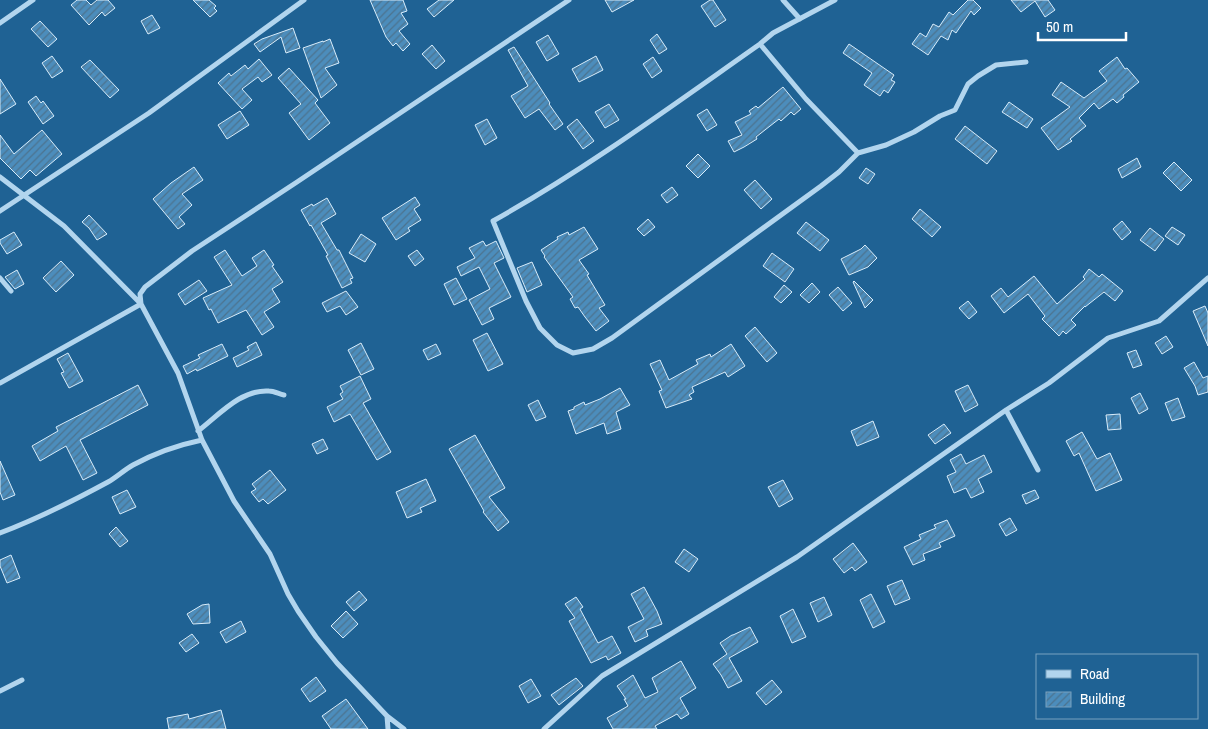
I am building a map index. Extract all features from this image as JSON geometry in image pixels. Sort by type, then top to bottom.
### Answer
[{"type":"street","points":[[0,23],[33,0]]},
{"type":"street","points":[[0,211],[149,113],[304,0]]},
{"type":"street","points":[[141,304],[140,294],[145,286],[192,251],[569,0]]},
{"type":"street","points":[[783,0],[800,19]]},
{"type":"street","points":[[835,0],[773,33],[621,142],[534,198],[493,221],[526,301],[540,328],[557,345],[573,353],[593,349],[612,338],[821,186],[858,153],[886,145],[955,110],[968,84],[996,65],[1026,62]]},
{"type":"street","points":[[760,44],[806,99],[858,153]]},
{"type":"street","points":[[0,177],[64,226],[141,304],[178,373],[202,440],[234,501],[270,554],[298,611],[337,663],[387,716],[404,729]]},
{"type":"street","points":[[0,278],[11,291]]},
{"type":"street","points":[[544,729],[602,676],[797,558],[1006,410],[1049,384],[1108,338],[1159,321],[1208,278]]},
{"type":"street","points":[[0,383],[141,304]]},
{"type":"street","points":[[198,431],[242,397],[255,392],[271,390],[284,395]]},
{"type":"street","points":[[1006,410],[1038,470]]},
{"type":"street","points":[[0,533],[50,512],[111,481],[122,472],[150,456],[183,444],[202,440]]},
{"type":"street","points":[[0,691],[22,680]]},
{"type":"street","points":[[387,716],[388,729]]},
{"type":"building","points":[[77,0],[86,0],[91,5],[97,0],[108,0],[115,8],[105,16],[102,12],[89,25],[71,5]]},
{"type":"building","points":[[193,0],[209,0],[216,6],[214,8],[217,11],[210,17]]},
{"type":"building","points":[[370,0],[403,0],[407,11],[401,13],[408,24],[399,31],[410,44],[403,51],[396,43],[393,46],[386,37]]},
{"type":"building","points":[[439,0],[454,0],[434,17],[427,9]]},
{"type":"building","points":[[605,0],[634,0],[612,12]]},
{"type":"building","points":[[713,0],[726,20],[715,27],[701,6]]},
{"type":"building","points":[[968,0],[973,0],[981,8],[974,15],[971,11],[956,33],[952,30],[948,40],[941,36],[928,55],[912,44],[920,33],[926,37],[933,24],[939,27],[949,12],[953,15]]},
{"type":"building","points":[[1011,0],[1048,0],[1055,10],[1045,17],[1035,1],[1021,12]]},
{"type":"building","points":[[152,15],[160,28],[148,34],[141,21]]},
{"type":"building","points":[[40,21],[57,39],[48,47],[31,29]]},
{"type":"building","points":[[293,28],[300,48],[286,53],[281,37],[260,52],[254,44],[262,39]]},
{"type":"building","points":[[657,34],[667,49],[659,54],[650,40]]},
{"type":"building","points":[[548,35],[559,54],[547,61],[536,42]]},
{"type":"building","points":[[330,39],[339,63],[325,68],[337,85],[321,98],[303,48]]},
{"type":"building","points":[[849,44],[894,75],[891,80],[895,82],[888,93],[884,90],[880,96],[864,85],[872,73],[843,53]]},
{"type":"building","points":[[432,45],[445,61],[436,69],[422,54]]},
{"type":"building","points":[[514,47],[563,124],[555,130],[539,109],[525,118],[511,96],[528,86],[508,50]]},
{"type":"building","points":[[52,56],[63,71],[52,78],[42,63]]},
{"type":"building","points":[[596,56],[603,70],[579,82],[572,69]]},
{"type":"building","points":[[653,57],[662,71],[652,78],[643,64]]},
{"type":"building","points":[[1117,57],[1125,69],[1127,68],[1139,82],[1123,95],[1124,97],[1117,103],[1113,99],[1099,109],[1094,103],[1079,118],[1086,126],[1070,139],[1072,141],[1058,150],[1041,128],[1070,107],[1052,95],[1061,82],[1084,98],[1107,81],[1099,71]]},
{"type":"building","points":[[259,59],[272,75],[262,82],[258,77],[242,89],[252,100],[242,109],[218,83],[229,73],[231,76],[245,65],[248,69]]},
{"type":"building","points":[[90,60],[119,90],[110,98],[81,67]]},
{"type":"building","points":[[289,68],[318,100],[315,103],[330,123],[309,140],[289,113],[301,104],[278,78]]},
{"type":"building","points":[[0,79],[16,104],[0,114]]},
{"type":"building","points":[[783,87],[801,109],[794,115],[791,112],[781,121],[779,119],[756,137],[757,139],[734,152],[728,141],[742,135],[735,122],[751,114],[749,111],[756,106],[758,108]]},
{"type":"building","points":[[36,96],[41,103],[43,101],[54,116],[43,124],[28,102]]},
{"type":"building","points":[[1009,102],[1033,119],[1027,128],[1002,112]]},
{"type":"building","points":[[609,104],[619,120],[605,128],[595,112]]},
{"type":"building","points":[[707,109],[717,125],[707,131],[697,115]]},
{"type":"building","points":[[240,111],[249,125],[227,139],[218,125]]},
{"type":"building","points":[[487,119],[497,138],[485,145],[475,125]]},
{"type":"building","points":[[577,119],[594,141],[583,149],[567,127]]},
{"type":"building","points":[[965,126],[997,151],[987,164],[955,139]]},
{"type":"building","points":[[42,130],[62,154],[36,176],[30,170],[21,179],[0,158],[0,135],[14,154]]},
{"type":"building","points":[[698,154],[710,166],[698,178],[686,166]]},
{"type":"building","points":[[1137,158],[1141,167],[1122,178],[1118,169]]},
{"type":"building","points":[[1174,162],[1192,180],[1181,191],[1163,173]]},
{"type":"building","points":[[194,167],[203,180],[182,194],[192,205],[179,217],[185,224],[178,229],[153,199],[171,183]]},
{"type":"building","points":[[866,168],[875,174],[868,184],[859,178]]},
{"type":"building","points":[[755,180],[772,199],[761,209],[744,190]]},
{"type":"building","points":[[672,187],[678,195],[667,203],[661,195]]},
{"type":"building","points":[[415,197],[420,205],[414,209],[421,220],[408,228],[410,231],[396,240],[382,218]]},
{"type":"building","points":[[327,198],[336,214],[321,223],[337,250],[339,250],[353,278],[350,279],[352,283],[342,288],[326,256],[328,255],[301,210]]},
{"type":"building","points":[[920,209],[941,227],[932,237],[912,219]]},
{"type":"building","points":[[89,215],[107,234],[97,240],[89,228],[82,222]]},
{"type":"building","points":[[648,219],[655,227],[644,236],[637,229]]},
{"type":"building","points":[[1122,221],[1131,232],[1122,240],[1113,229]]},
{"type":"building","points":[[806,222],[829,240],[820,251],[797,233]]},
{"type":"building","points":[[584,227],[598,249],[579,260],[589,274],[587,275],[605,305],[599,308],[609,321],[596,331],[578,307],[575,308],[570,299],[573,297],[541,250],[558,239],[557,237],[568,232],[569,235]]},
{"type":"building","points":[[1172,227],[1185,235],[1178,245],[1165,236]]},
{"type":"building","points":[[1150,228],[1164,239],[1155,251],[1140,240]]},
{"type":"building","points":[[14,232],[22,245],[7,254],[0,240]]},
{"type":"building","points":[[361,234],[376,244],[365,262],[349,253]]},
{"type":"building","points":[[483,241],[486,246],[496,241],[504,258],[494,263],[511,297],[489,308],[494,319],[482,325],[469,300],[490,289],[479,267],[461,276],[457,267],[475,258],[469,248]]},
{"type":"building","points":[[865,245],[877,258],[868,267],[849,275],[841,259]]},
{"type":"building","points":[[225,250],[242,276],[257,266],[252,258],[264,250],[283,282],[272,289],[280,302],[264,312],[274,327],[262,335],[246,310],[218,323],[203,298],[232,285],[214,257]]},
{"type":"building","points":[[417,250],[424,259],[415,266],[408,256]]},
{"type":"building","points":[[772,253],[794,269],[785,282],[763,266]]},
{"type":"building","points":[[61,261],[74,275],[56,292],[43,278]]},
{"type":"building","points":[[532,262],[542,285],[527,292],[517,268]]},
{"type":"building","points":[[1089,269],[1099,277],[1102,274],[1123,291],[1115,301],[1104,292],[1085,306],[1071,320],[1076,325],[1066,334],[1063,331],[1059,336],[1042,319],[1045,316],[1028,294],[1004,313],[991,296],[1001,288],[1008,297],[1034,276],[1057,304],[1085,279],[1083,277]]},
{"type":"building","points":[[17,270],[24,284],[15,289],[5,277]]},
{"type":"building","points":[[456,278],[467,299],[454,305],[444,284]]},
{"type":"building","points":[[199,280],[207,291],[185,305],[178,294]]},
{"type":"building","points":[[853,282],[873,300],[865,308]]},
{"type":"building","points":[[812,283],[820,292],[809,303],[800,295]]},
{"type":"building","points":[[784,285],[792,292],[781,303],[774,297]]},
{"type":"building","points":[[838,287],[852,303],[843,311],[829,295]]},
{"type":"building","points":[[346,291],[358,307],[346,315],[340,306],[327,312],[322,303]]},
{"type":"building","points":[[968,301],[977,312],[969,319],[959,308]]},
{"type":"building","points":[[1205,306],[1208,313],[1208,346],[1193,311]]},
{"type":"building","points":[[755,327],[777,353],[767,362],[745,336]]},
{"type":"building","points":[[487,333],[503,364],[488,371],[473,340]]},
{"type":"building","points":[[1166,336],[1173,347],[1162,354],[1155,343]]},
{"type":"building","points":[[256,342],[262,355],[237,367],[233,358],[249,350],[247,347]]},
{"type":"building","points":[[361,343],[374,369],[361,375],[348,350]]},
{"type":"building","points":[[222,344],[228,356],[187,374],[183,366],[200,358],[198,355]]},
{"type":"building","points":[[436,344],[441,354],[428,360],[423,350]]},
{"type":"building","points":[[731,344],[745,366],[728,377],[725,372],[692,387],[694,392],[689,395],[692,399],[666,408],[659,391],[662,390],[650,364],[660,360],[669,380],[698,364],[696,360],[710,354],[711,357]]},
{"type":"building","points":[[1136,350],[1142,365],[1133,368],[1127,353]]},
{"type":"building","points":[[68,353],[83,381],[69,388],[61,373],[64,372],[57,359]]},
{"type":"building","points":[[1194,362],[1203,378],[1208,376],[1208,392],[1198,395],[1184,368]]},
{"type":"building","points":[[360,376],[371,399],[363,403],[391,452],[377,460],[350,414],[334,422],[327,407],[343,399],[340,394],[343,392],[340,386]]},
{"type":"building","points":[[138,385],[148,405],[80,440],[97,473],[83,480],[66,446],[40,461],[32,446],[58,431],[56,427]]},
{"type":"building","points":[[968,385],[978,405],[965,412],[955,391]]},
{"type":"building","points":[[620,388],[630,405],[616,412],[621,429],[607,434],[604,423],[576,434],[568,411],[584,402],[585,405],[600,399]]},
{"type":"building","points":[[1140,393],[1148,409],[1139,414],[1131,398]]},
{"type":"building","points":[[1178,398],[1185,417],[1172,421],[1165,403]]},
{"type":"building","points":[[538,400],[546,417],[536,421],[528,405]]},
{"type":"building","points":[[1120,414],[1121,429],[1108,430],[1106,415]]},
{"type":"building","points":[[873,421],[879,437],[857,446],[851,431]]},
{"type":"building","points":[[944,424],[951,433],[935,444],[928,435]]},
{"type":"building","points":[[1082,432],[1097,459],[1110,453],[1122,480],[1096,491],[1079,453],[1074,456],[1066,441]]},
{"type":"building","points":[[475,435],[505,488],[489,497],[509,522],[498,531],[483,512],[449,449]]},
{"type":"building","points":[[323,439],[328,449],[317,454],[312,444]]},
{"type":"building","points":[[961,454],[966,464],[984,455],[992,472],[978,479],[984,492],[971,498],[966,488],[954,493],[947,476],[956,472],[950,460]]},
{"type":"building","points":[[0,461],[15,495],[3,500],[0,492]]},
{"type":"building","points":[[270,470],[286,490],[268,504],[263,499],[259,502],[251,492],[256,489],[252,484]]},
{"type":"building","points":[[426,479],[436,501],[420,508],[422,512],[407,518],[396,492]]},
{"type":"building","points":[[783,480],[793,499],[779,507],[768,487]]},
{"type":"building","points":[[127,490],[136,507],[120,514],[112,497]]},
{"type":"building","points":[[1035,490],[1039,498],[1026,504],[1022,495]]},
{"type":"building","points":[[1010,518],[1017,530],[1006,536],[999,524]]},
{"type":"building","points":[[947,520],[955,536],[939,543],[941,547],[923,554],[925,560],[913,565],[904,547],[921,539],[919,535],[936,528],[934,525]]},
{"type":"building","points":[[116,527],[128,541],[120,547],[109,534]]},
{"type":"building","points":[[853,543],[867,562],[855,571],[852,567],[844,573],[833,559]]},
{"type":"building","points":[[684,549],[698,559],[689,572],[675,562]]},
{"type":"building","points":[[11,555],[20,578],[7,583],[0,566],[0,560]]},
{"type":"building","points":[[902,580],[910,599],[895,605],[887,586]]},
{"type":"building","points":[[644,587],[662,624],[646,630],[648,636],[635,642],[628,627],[644,619],[631,594]]},
{"type":"building","points":[[359,591],[367,600],[354,611],[346,602]]},
{"type":"building","points":[[871,594],[885,622],[873,628],[860,600]]},
{"type":"building","points":[[576,597],[583,607],[580,609],[598,643],[612,636],[621,653],[608,660],[606,656],[591,663],[569,621],[575,618],[565,604]]},
{"type":"building","points":[[824,597],[832,615],[818,622],[810,603]]},
{"type":"building","points":[[209,604],[210,623],[193,624],[187,614],[202,605]]},
{"type":"building","points":[[793,609],[806,637],[792,643],[780,616]]},
{"type":"building","points":[[346,611],[358,624],[343,638],[331,626]]},
{"type":"building","points":[[241,621],[246,632],[226,643],[220,632]]},
{"type":"building","points":[[750,627],[758,642],[729,658],[742,681],[728,688],[713,664],[727,654],[720,643]]},
{"type":"building","points":[[192,634],[199,643],[186,652],[179,643]]},
{"type":"building","points":[[681,661],[696,688],[680,698],[689,714],[681,719],[677,714],[655,726],[657,729],[613,729],[607,718],[628,706],[624,699],[626,699],[617,686],[633,675],[645,698],[658,692],[652,678]]},
{"type":"building","points":[[316,677],[326,691],[310,702],[301,689]]},
{"type":"building","points":[[576,678],[583,686],[559,705],[551,695]]},
{"type":"building","points":[[531,679],[541,696],[528,703],[519,686]]},
{"type":"building","points":[[772,680],[782,692],[766,705],[756,693]]},
{"type":"building","points":[[346,699],[368,729],[331,729],[322,716]]},
{"type":"building","points":[[221,710],[226,729],[169,729],[167,718],[188,714],[189,719]]}]
